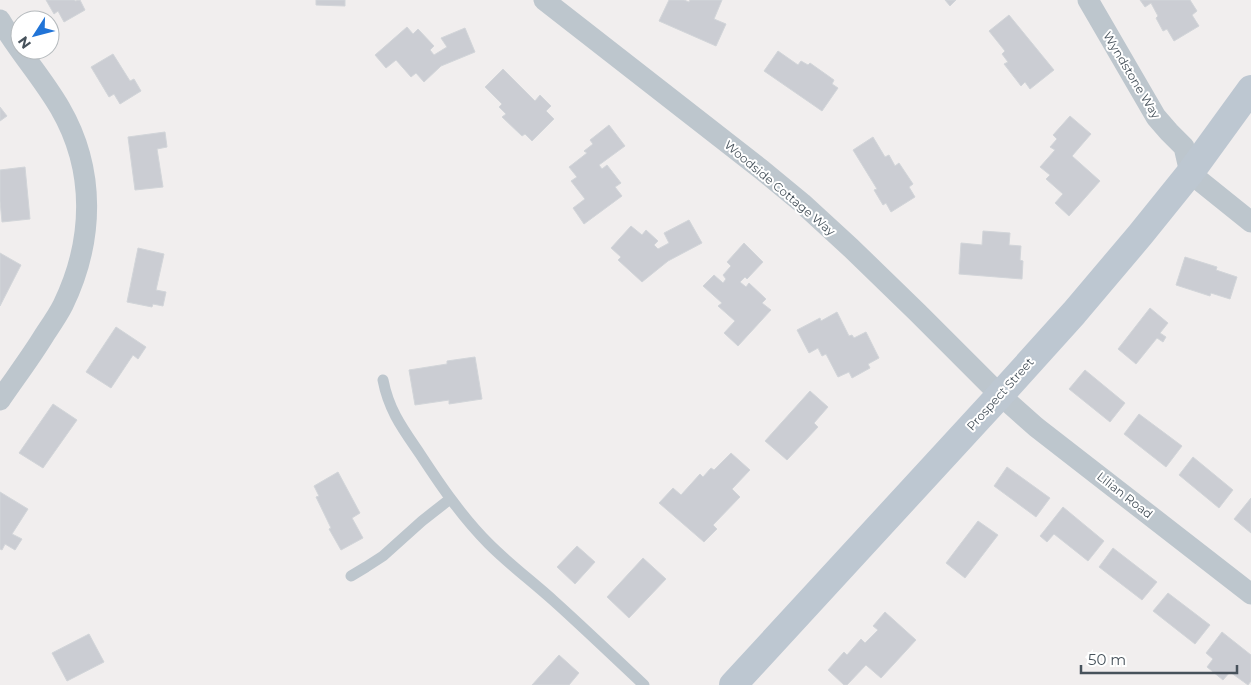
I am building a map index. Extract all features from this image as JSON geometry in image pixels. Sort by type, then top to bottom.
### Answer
[{"type":"street","name":"Woodside Cottage Way","points":[[544,0],[762,170],[802,204],[851,248],[1000,395]]},
{"type":"street","name":"Wyndstone Way","points":[[1088,0],[1156,117],[1184,147],[1190,173]]},
{"type":"street","points":[[0,20],[60,108],[71,130],[79,151],[87,196],[87,219],[84,241],[78,265],[63,306],[0,400]]},
{"type":"street","name":"Prospect Street","points":[[733,685],[755,674],[1106,276],[1190,173],[1251,90]]},
{"type":"street","points":[[1190,173],[1251,222]]},
{"type":"street","name":"Lilian Road","points":[[1000,395],[1036,427],[1251,594]]},
{"type":"lane","points":[[384,380],[391,407],[398,421],[450,499],[488,543],[644,685]]},
{"type":"lane","points":[[351,576],[383,556],[450,499]]},
{"type":"building","points":[[46,0],[80,0],[85,10],[64,22],[60,10],[52,10]]},
{"type":"building","points":[[316,0],[345,0],[345,6],[316,5]]},
{"type":"building","points":[[669,0],[689,2],[690,0],[722,0],[714,19],[726,24],[716,46],[659,21]]},
{"type":"building","points":[[945,0],[956,0],[950,6]]},
{"type":"building","points":[[1140,0],[1190,0],[1197,11],[1192,15],[1199,26],[1174,41],[1167,29],[1163,31],[1151,3],[1145,7]]},
{"type":"building","points":[[1009,15],[1054,70],[1030,89],[1025,82],[1021,86],[1004,64],[1008,62],[1002,54],[1005,51],[989,31]]},
{"type":"building","points":[[407,27],[413,34],[418,29],[434,46],[430,50],[434,55],[447,47],[441,38],[465,28],[475,52],[441,66],[424,82],[416,73],[411,77],[396,60],[386,68],[375,55]]},
{"type":"building","points":[[778,51],[798,65],[801,61],[808,65],[810,63],[834,80],[832,84],[838,88],[822,111],[764,71]]},
{"type":"building","points":[[113,54],[130,81],[134,79],[141,91],[120,104],[114,94],[109,97],[91,67]]},
{"type":"building","points":[[503,69],[535,101],[540,95],[551,106],[546,111],[554,119],[532,141],[525,134],[522,136],[502,117],[506,114],[499,107],[502,104],[485,87]]},
{"type":"building","points":[[0,107],[7,116],[0,121]]},
{"type":"building","points":[[1070,116],[1091,134],[1072,156],[1100,181],[1069,216],[1055,203],[1063,194],[1046,179],[1050,175],[1040,167],[1055,150],[1050,147],[1057,139],[1053,135]]},
{"type":"building","points":[[609,125],[625,146],[599,165],[602,169],[607,165],[621,183],[615,187],[622,196],[584,224],[573,208],[585,199],[571,181],[577,177],[569,167],[587,153],[584,151],[593,144],[590,140]]},
{"type":"building","points":[[165,132],[167,147],[157,149],[163,187],[135,190],[128,137]]},
{"type":"building","points":[[873,137],[885,157],[889,155],[895,166],[899,163],[913,184],[909,187],[915,197],[891,212],[886,203],[883,205],[874,190],[877,189],[853,150]]},
{"type":"building","points":[[25,167],[30,219],[2,222],[0,170]]},
{"type":"building","points":[[689,220],[702,243],[668,261],[642,282],[618,260],[621,257],[611,248],[631,226],[642,235],[646,230],[658,241],[654,245],[658,249],[669,243],[664,233]]},
{"type":"building","points":[[983,231],[1010,233],[1009,245],[1021,246],[1020,260],[1023,261],[1022,279],[959,274],[961,243],[982,245]]},
{"type":"building","points":[[744,243],[763,262],[747,279],[745,277],[740,282],[746,287],[749,283],[766,299],[762,303],[771,310],[738,346],[724,333],[735,321],[718,306],[722,303],[703,286],[714,275],[723,283],[726,279],[723,275],[731,266],[727,262]]},
{"type":"building","points":[[138,248],[164,254],[156,290],[166,292],[163,306],[153,304],[152,307],[127,302]]},
{"type":"building","points":[[0,253],[21,265],[0,306]]},
{"type":"building","points":[[1185,257],[1217,267],[1216,270],[1237,277],[1230,299],[1211,293],[1210,296],[1176,285]]},
{"type":"building","points":[[1150,308],[1168,323],[1160,333],[1166,337],[1163,342],[1157,338],[1136,364],[1118,349]]},
{"type":"building","points":[[837,312],[849,336],[852,335],[854,338],[866,332],[879,358],[868,364],[870,368],[852,378],[849,372],[838,377],[826,354],[822,356],[818,348],[809,353],[797,330],[820,318],[821,321]]},
{"type":"building","points":[[116,327],[146,347],[138,359],[133,355],[111,388],[86,372]]},
{"type":"building","points":[[475,357],[482,399],[449,404],[449,400],[415,405],[409,370]]},
{"type":"building","points":[[1085,370],[1125,403],[1110,422],[1069,389]]},
{"type":"building","points":[[810,391],[828,407],[814,423],[818,427],[787,460],[765,441]]},
{"type":"building","points":[[53,404],[77,420],[43,468],[19,453]]},
{"type":"building","points":[[1139,414],[1182,446],[1166,467],[1124,434]]},
{"type":"building","points":[[731,453],[750,470],[732,489],[740,497],[713,525],[717,529],[704,542],[659,503],[673,488],[681,495],[700,474],[703,477],[711,468],[714,470]]},
{"type":"building","points":[[1193,457],[1233,490],[1219,508],[1179,475]]},
{"type":"building","points":[[1007,467],[1050,498],[1036,517],[994,486]]},
{"type":"building","points":[[338,472],[360,513],[352,518],[363,538],[341,550],[329,529],[331,528],[316,497],[319,496],[314,486]]},
{"type":"building","points":[[0,492],[28,509],[12,534],[22,539],[15,550],[5,544],[2,550],[0,549]]},
{"type":"building","points":[[1251,498],[1251,533],[1234,519]]},
{"type":"building","points":[[1063,507],[1104,541],[1088,561],[1054,534],[1047,542],[1040,536]]},
{"type":"building","points":[[978,521],[998,535],[965,578],[946,563]]},
{"type":"building","points":[[577,546],[595,562],[575,584],[557,567]]},
{"type":"building","points":[[1113,548],[1157,582],[1142,600],[1099,567]]},
{"type":"building","points":[[643,558],[666,579],[629,618],[607,597]]},
{"type":"building","points":[[1168,593],[1210,625],[1195,644],[1153,611]]},
{"type":"building","points":[[885,612],[916,640],[881,678],[866,665],[847,685],[844,685],[828,670],[844,652],[847,655],[861,639],[865,643],[878,630],[873,626]]},
{"type":"building","points":[[1222,632],[1251,655],[1251,681],[1248,685],[1230,672],[1223,680],[1207,667],[1213,659],[1206,653]]},
{"type":"building","points":[[89,634],[104,662],[67,681],[52,653]]},
{"type":"building","points":[[559,655],[579,673],[569,685],[532,685]]}]
